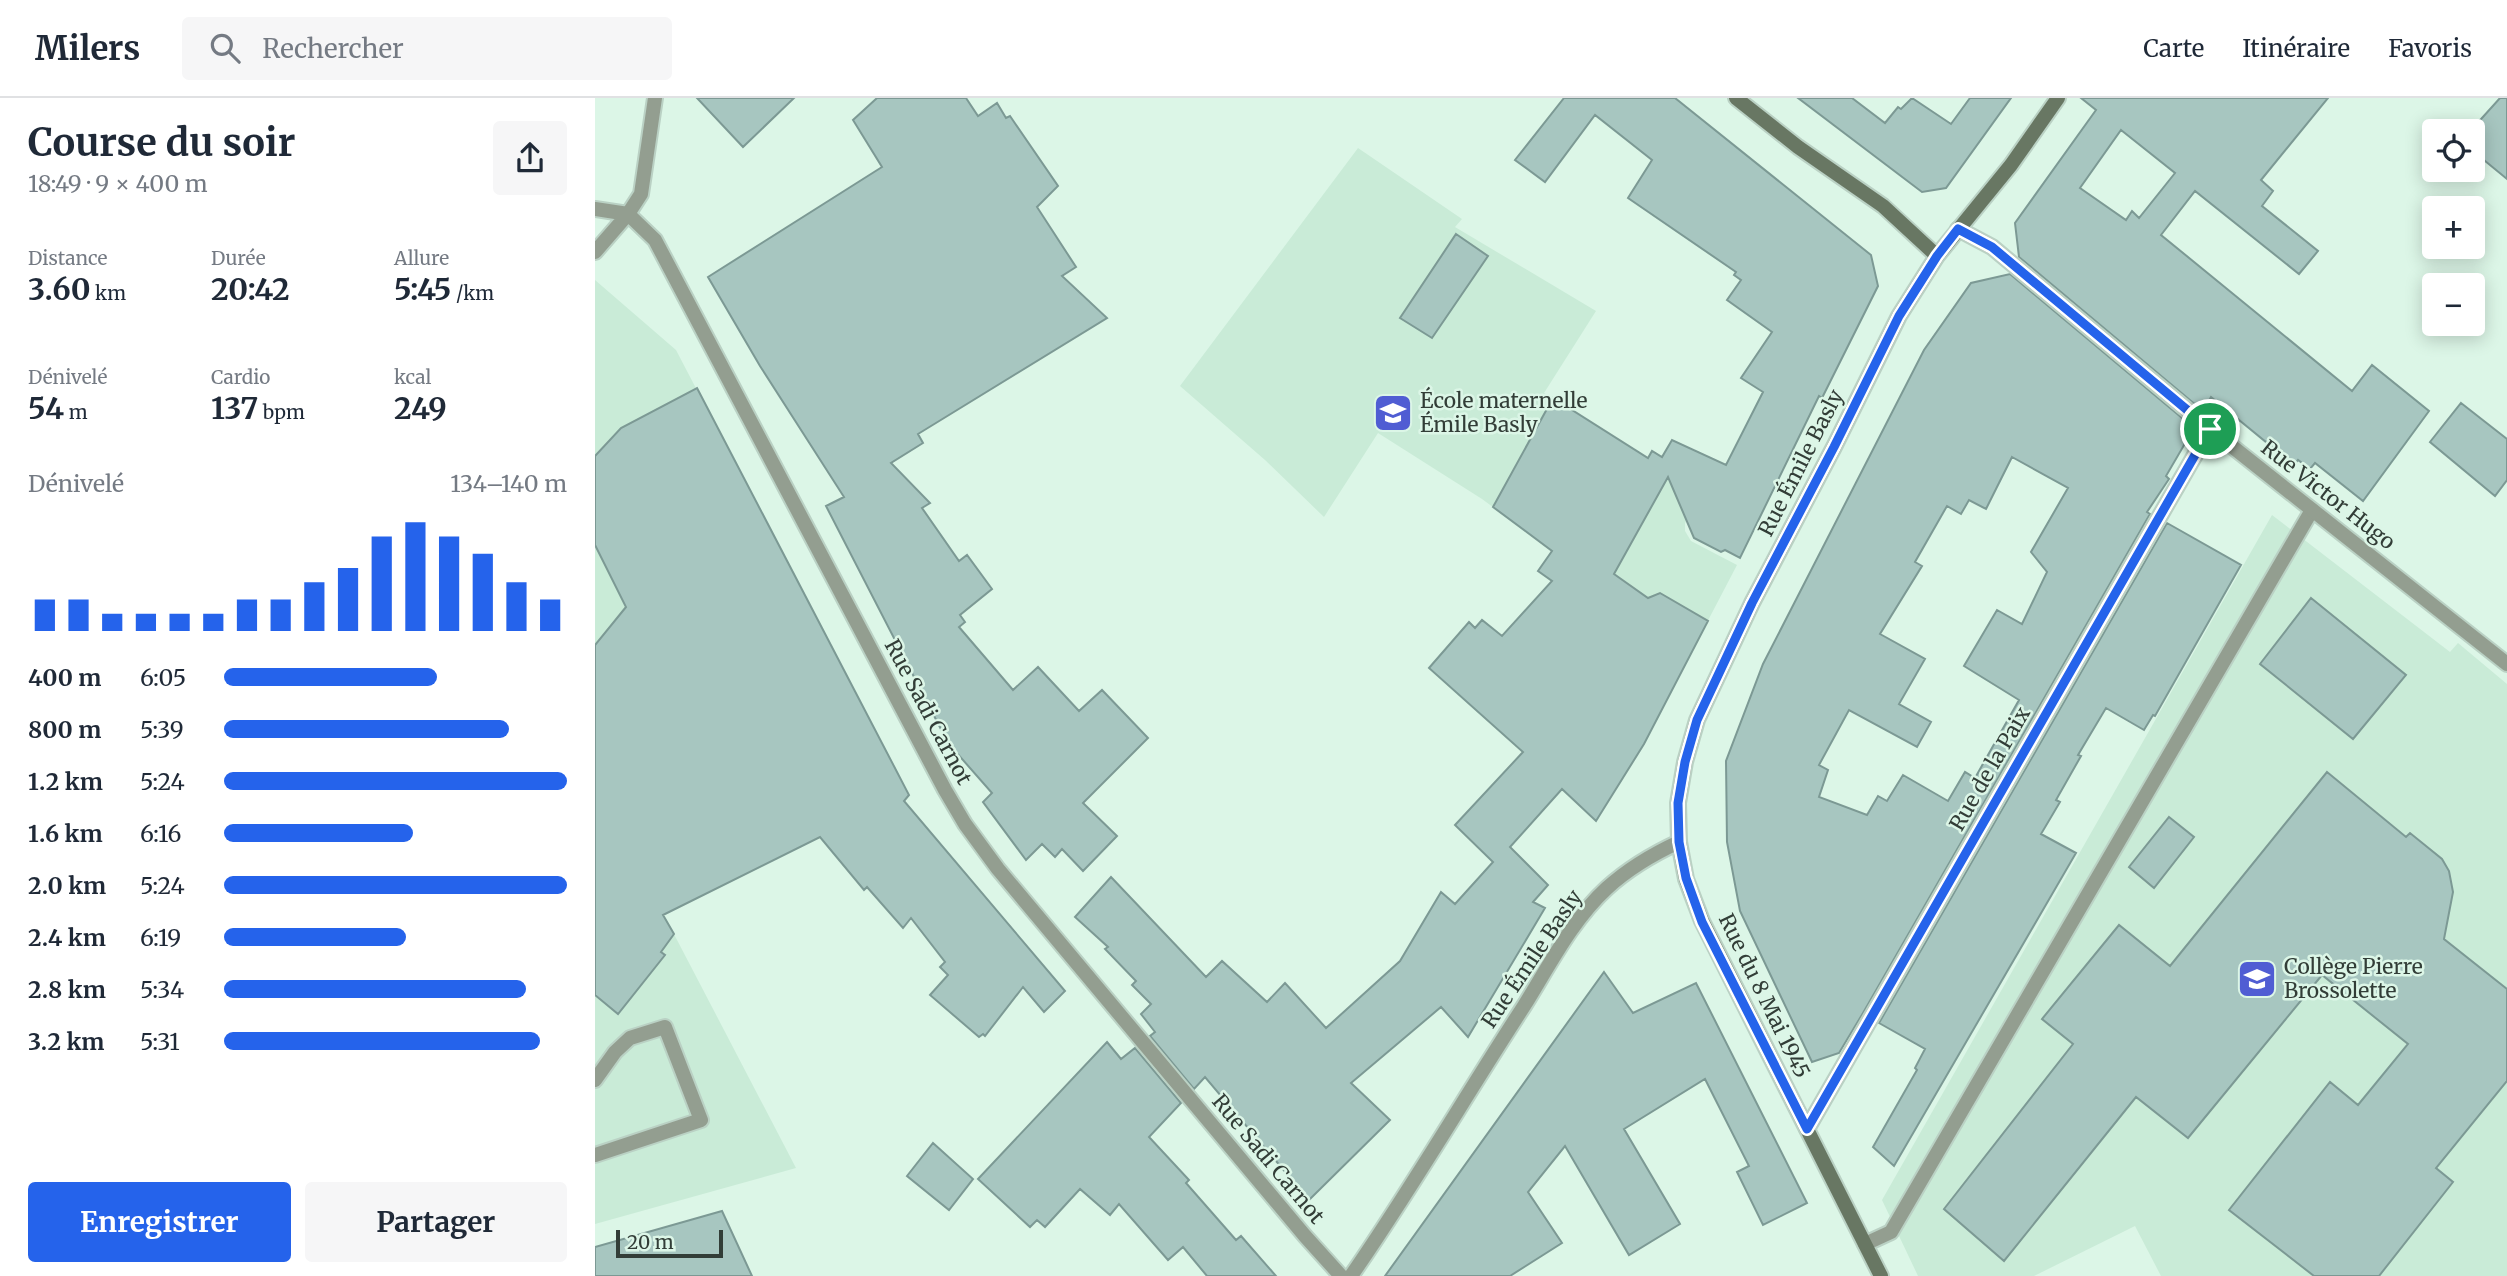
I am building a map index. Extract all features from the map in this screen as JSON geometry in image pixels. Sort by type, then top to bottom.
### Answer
[{"type":"street","points":[[595,253],[641,194],[655,98]]},
{"type":"street","points":[[1736,98],[1798,147],[1883,206],[1937,256]]},
{"type":"street","name":"Rue Émile Basly","points":[[1352,1276],[1575,926],[1605,890],[1622,875],[1679,842],[1678,803],[1685,762],[1697,720],[1752,603],[1899,316],[1937,256],[2011,164],[2058,98]]},
{"type":"street","points":[[595,209],[628,214]]},
{"type":"street","name":"Rue Sadi Carnot","points":[[628,214],[655,240],[944,790],[965,824],[998,869],[1341,1276]]},
{"type":"street","name":"Rue Victor Hugo","points":[[1958,229],[1992,247],[2210,429],[2507,664]]},
{"type":"street","name":"Rue de la Paix","points":[[1807,1129],[2210,429]]},
{"type":"street","points":[[1865,1244],[1891,1231],[2312,510]]},
{"type":"street","name":"Rue du 8 Mai 1945","points":[[1679,842],[1686,878],[1702,922],[1881,1276]]},
{"type":"street","points":[[595,1080],[615,1052],[630,1038],[665,1027],[701,1120],[595,1155]]},
{"type":"shaded area","name":"École maternelle Émile Basly","points":[[1358,148],[1462,219],[1455,227],[1596,311],[1544,393],[1689,484],[1690,516],[1685,523],[1685,531],[1691,541],[1737,565],[1691,653],[1482,499],[1378,433],[1324,517],[1265,460],[1180,386]]},
{"type":"shaded area","points":[[595,280],[676,350],[795,578],[664,915],[796,1168],[595,1224]]},
{"type":"shaded area","name":"Collège Pierre Brossolette","points":[[2272,515],[2450,652],[2458,643],[2507,684],[2507,1276],[2161,1276],[2135,1226],[2034,1276],[1918,1276],[1882,1200]]},
{"type":"building","points":[[697,98],[794,98],[743,147]]},
{"type":"building","points":[[877,98],[966,98],[978,116],[997,103],[1006,118],[1010,116],[1058,186],[1037,207],[1076,267],[1062,276],[1107,318],[918,434],[923,443],[891,463],[930,503],[922,508],[959,561],[967,555],[992,589],[960,615],[965,622],[959,627],[1013,690],[1038,667],[1079,711],[1102,690],[1148,738],[1083,803],[1117,836],[1083,871],[1062,849],[1055,857],[1042,844],[1026,860],[983,802],[992,793],[948,743],[826,506],[844,497],[760,366],[708,277],[882,167],[853,120]]},
{"type":"building","points":[[1564,98],[1675,98],[1871,255],[1878,286],[1822,398],[1819,396],[1740,558],[1694,538],[1668,477],[1614,574],[1648,598],[1660,593],[1708,621],[1644,744],[1596,821],[1562,789],[1510,847],[1548,885],[1533,902],[1545,908],[1468,1037],[1441,1007],[1351,1083],[1390,1120],[1309,1200],[1205,1077],[1194,1089],[1150,1036],[1155,1032],[1141,1014],[1151,1004],[1132,985],[1136,981],[1105,949],[1108,947],[1075,917],[1111,877],[1206,977],[1222,961],[1267,1002],[1285,983],[1326,1028],[1400,961],[1441,892],[1455,904],[1493,862],[1455,825],[1523,752],[1429,668],[1469,622],[1475,628],[1482,620],[1502,636],[1552,581],[1538,571],[1552,551],[1493,507],[1553,398],[1648,458],[1652,451],[1662,457],[1672,440],[1726,465],[1763,392],[1741,378],[1772,332],[1727,300],[1741,280],[1734,275],[1736,272],[1628,198],[1652,160],[1595,115],[1545,182],[1515,160]]},
{"type":"building","points":[[1798,98],[1852,98],[1885,123],[1898,107],[1901,109],[1912,98],[1951,124],[1970,98],[2011,98],[1946,188],[1922,192]]},
{"type":"building","points":[[2081,98],[2328,98],[2261,180],[2273,191],[2262,206],[2318,251],[2299,274],[2195,191],[2161,235],[2352,391],[2372,365],[2429,411],[2363,501],[2315,463],[2310,469],[2298,460],[2294,465],[2211,397],[2203,411],[2019,257],[2015,223],[2096,110]],"holes":[[[2121,130],[2175,173],[2139,218],[2132,211],[2126,220],[2080,188]]]},
{"type":"building","points":[[2500,98],[2507,98],[2507,179],[2485,161],[2485,119],[2481,119]]},
{"type":"building","points":[[1456,234],[1488,256],[1432,338],[1400,318]]},
{"type":"building","points":[[2010,274],[2194,428],[2166,476],[2169,479],[2147,512],[2150,514],[1839,1053],[1812,1062],[1740,911],[1727,842],[1726,761],[1763,664],[1924,350],[1971,283]],"holes":[[[2012,457],[2068,488],[2031,552],[2047,572],[2022,624],[1997,610],[1964,666],[2019,700],[1975,778],[1965,772],[1948,801],[1903,775],[1887,801],[1878,796],[1867,815],[1819,797],[1828,770],[1819,765],[1849,710],[1917,747],[1931,722],[1899,704],[1925,659],[1880,634],[1922,566],[1915,562],[1947,506],[1961,514],[1969,500],[1986,509]]]},
{"type":"building","points":[[697,388],[909,795],[904,801],[1065,991],[1044,1012],[1023,987],[985,1036],[983,1034],[979,1037],[930,995],[948,975],[940,967],[945,962],[911,918],[903,928],[867,887],[864,890],[820,837],[663,915],[674,934],[661,952],[665,955],[618,1014],[595,995],[595,645],[626,607],[595,545],[595,456],[621,428]]},
{"type":"building","points":[[2461,403],[2507,439],[2507,480],[2495,496],[2430,442]]},
{"type":"building","points":[[2167,523],[2241,565],[2155,716],[2153,715],[2144,730],[2106,708],[2078,755],[2081,756],[2056,800],[2060,802],[2041,834],[2076,853],[1894,1166],[1873,1147],[1917,1070],[1915,1068],[1925,1049],[1879,1023]]},
{"type":"building","points":[[2311,598],[2406,675],[2353,739],[2260,664]]},
{"type":"building","points":[[2327,772],[2406,837],[2410,833],[2442,859],[2449,871],[2453,892],[2444,939],[2507,989],[2507,1081],[2436,1168],[2453,1182],[2379,1276],[2314,1276],[2229,1210],[2330,1082],[2358,1105],[2408,1044],[2322,975],[2188,1138],[2136,1097],[2004,1261],[1944,1209],[2073,1044],[2042,1019],[2119,925],[2170,966]]},
{"type":"building","points":[[2169,817],[2194,837],[2154,888],[2129,867]]},
{"type":"building","points":[[1604,972],[1633,1013],[1696,983],[1807,1203],[1763,1225],[1737,1172],[1749,1166],[1705,1079],[1624,1129],[1680,1224],[1629,1255],[1565,1146],[1528,1192],[1562,1243],[1510,1276],[1385,1276]]},
{"type":"building","points":[[1107,1042],[1121,1059],[1135,1048],[1181,1103],[1149,1137],[1189,1180],[1186,1183],[1236,1240],[1241,1236],[1276,1276],[1207,1276],[1183,1247],[1168,1260],[1119,1204],[1110,1215],[1080,1189],[1045,1227],[1037,1220],[1030,1227],[978,1179]]},
{"type":"building","points":[[933,1143],[973,1179],[949,1210],[907,1176]]},
{"type":"building","points":[[722,1211],[752,1276],[595,1276],[595,1247]]},
{"type":"place","name":"École maternelle Émile Basly","points":[[1393,413]]},
{"type":"place","name":"Collège Pierre Brossolette","points":[[2257,979]]},
{"type":"route","points":[[1958,229],[1992,247],[2210,429],[1807,1129],[1702,922],[1686,878],[1679,842],[1678,803],[1685,762],[1697,720],[1752,603],[1899,316],[1937,256],[1958,229]]}]
